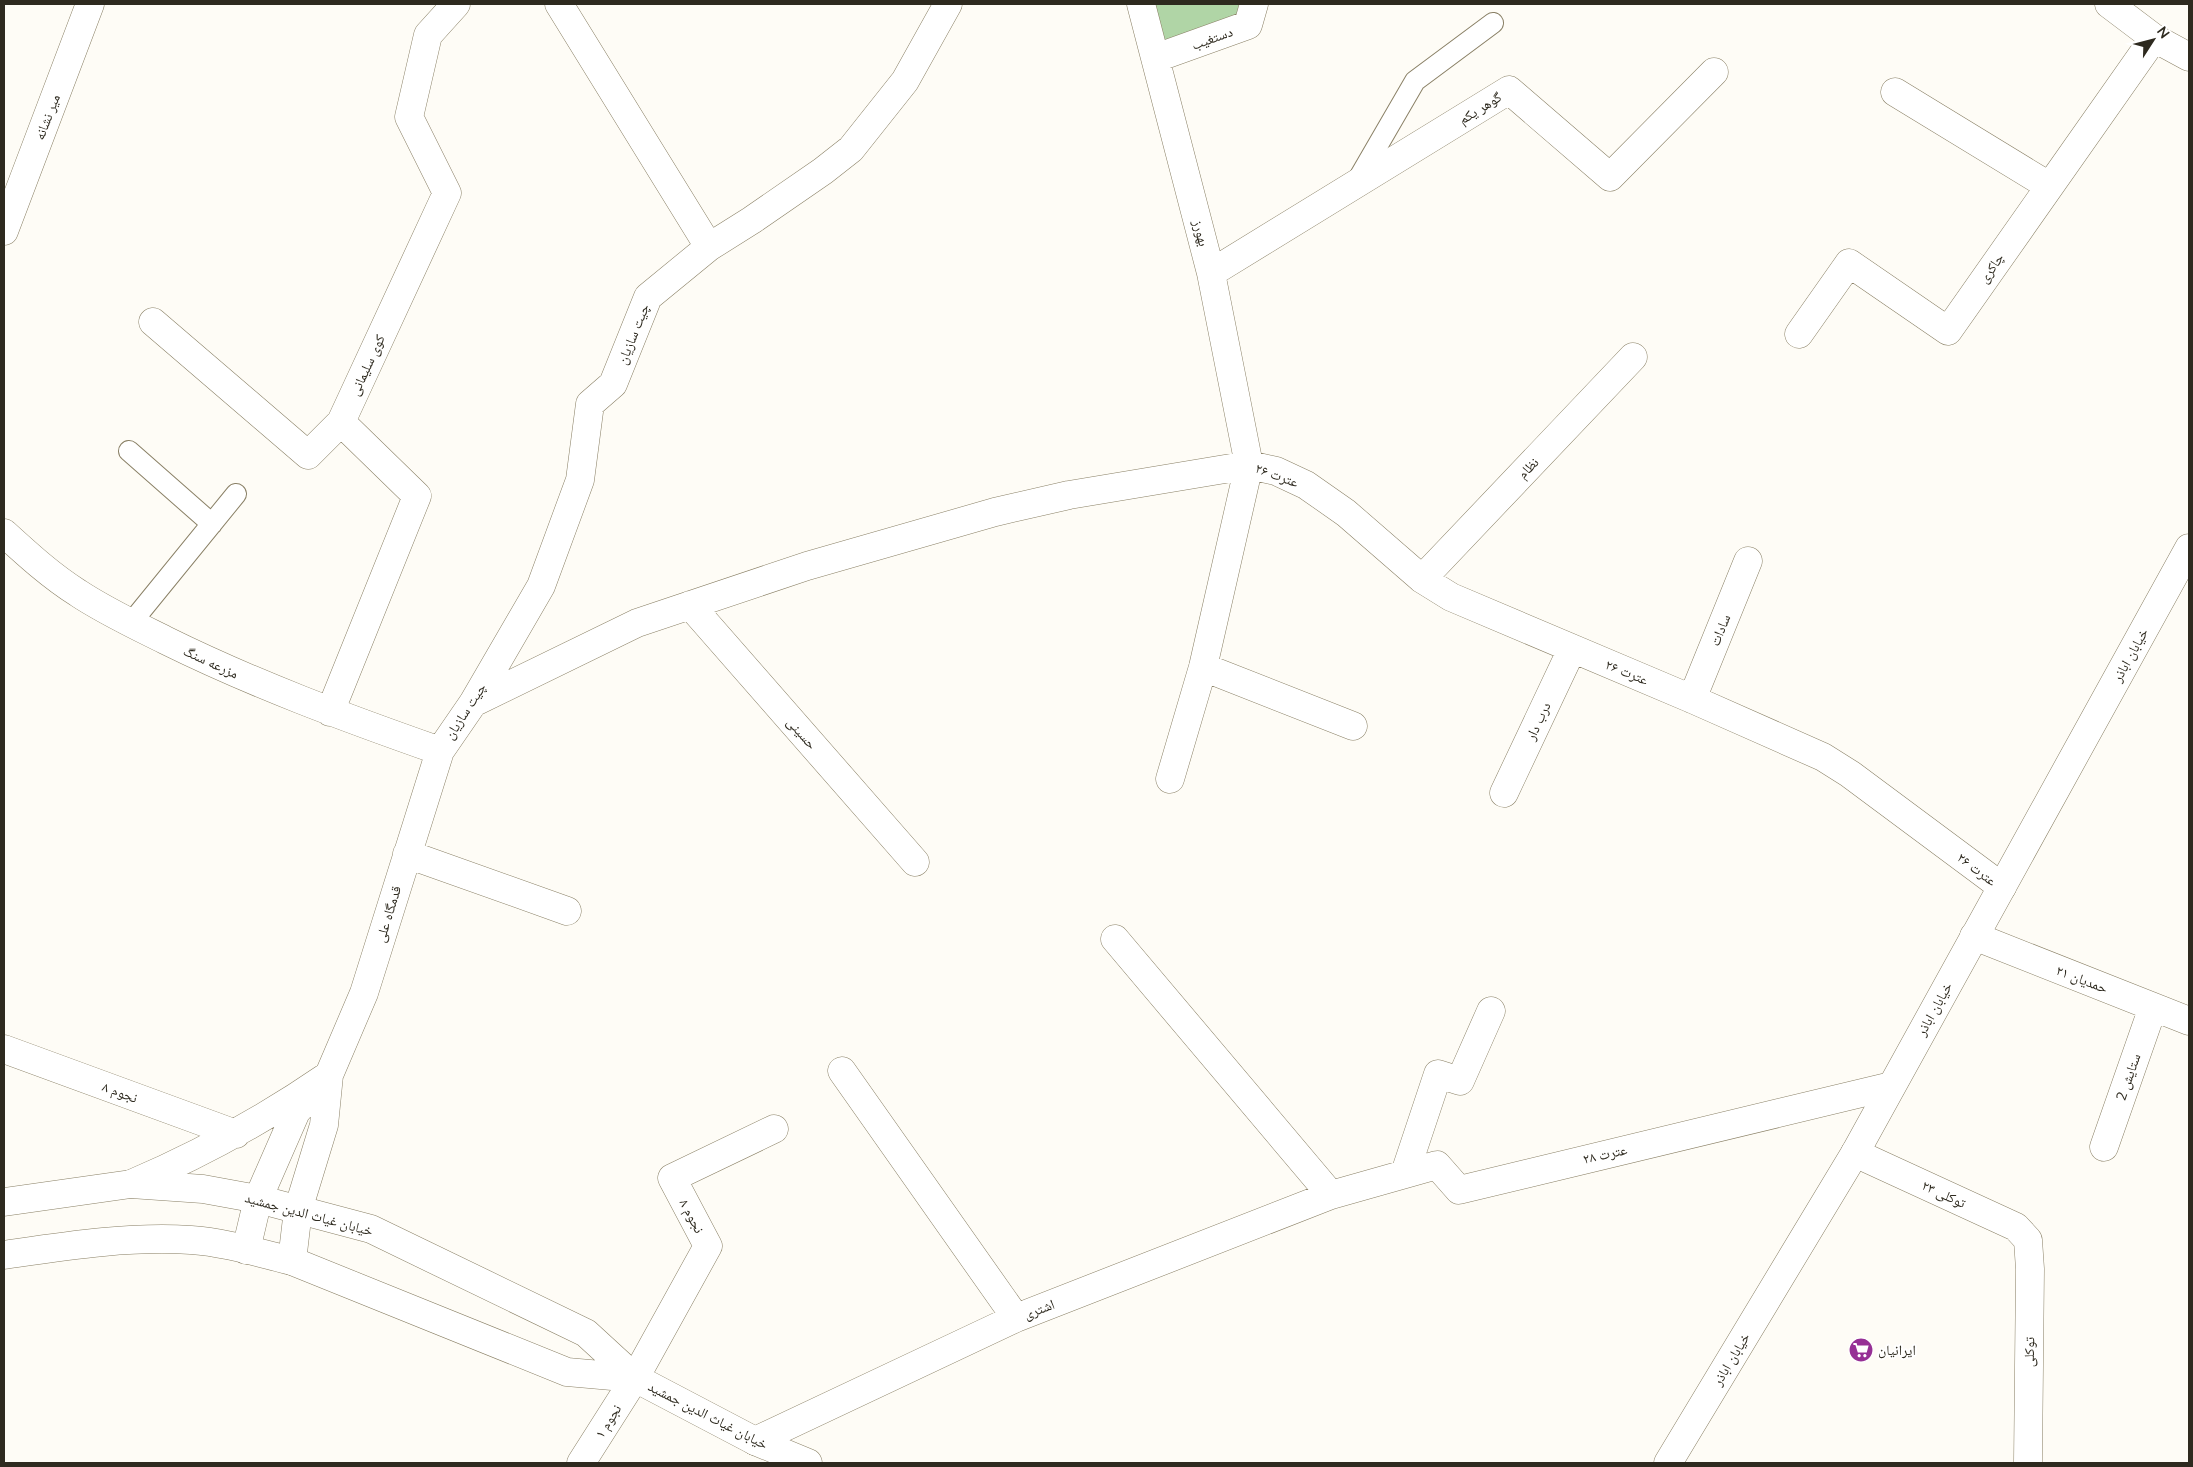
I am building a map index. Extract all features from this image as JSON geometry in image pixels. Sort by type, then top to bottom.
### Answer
[{"type":"street","name":"میر نشانه","points":[[4,231],[90,4]]},
{"type":"street","name":"کوی سلیمانی","points":[[341,422],[447,193],[409,117],[428,35],[456,4]]},
{"type":"street","points":[[559,4],[709,247]]},
{"type":"street","name":"چیت سازیان","points":[[440,751],[473,703],[541,586],[580,480],[590,404],[613,384],[648,297],[709,247],[752,220],[851,149],[905,81],[948,4]]},
{"type":"street","name":"بهورز","points":[[1141,4],[1211,273],[1249,465]]},
{"type":"street","name":"دستغیب","points":[[1156,58],[1248,25],[1254,4]]},
{"type":"street","points":[[2109,4],[2154,38],[2189,57]]},
{"type":"street","name":"چاکری","points":[[1800,334],[1849,263],[1948,330],[2154,38]]},
{"type":"street","name":"گوهر یکم","points":[[1211,273],[1509,90],[1610,177],[1714,72]]},
{"type":"street","points":[[1894,92],[2049,186]]},
{"type":"street","points":[[152,322],[308,455],[341,422],[417,496],[330,712]]},
{"type":"street","name":"نظام","points":[[1422,579],[1634,357]]},
{"type":"street","points":[[473,703],[637,623],[807,566],[995,512],[1069,495],[1249,465],[1203,667],[1170,779]]},
{"type":"street","name":"عترت ۲۶","points":[[1249,465],[1276,471],[1306,486],[1346,513],[1422,579],[1474,609],[1692,699],[1823,757],[1850,774],[2002,887]]},
{"type":"street","name":"مزرعه سنگ","points":[[4,533],[38,564],[76,592],[131,623],[218,666],[330,712],[440,751]]},
{"type":"street","name":"خیابان اباذر","points":[[1668,1463],[1855,1153],[2189,548]]},
{"type":"street","name":"سادات","points":[[1692,699],[1748,561]]},
{"type":"street","name":"حسینی","points":[[690,605],[914,862]]},
{"type":"street","name":"درب دار","points":[[1504,793],[1572,650]]},
{"type":"street","points":[[1203,667],[1353,726]]},
{"type":"street","name":"قدمگاه علی","points":[[329,1075],[364,993],[440,751]]},
{"type":"street","points":[[407,854],[567,911]]},
{"type":"street","name":"حمدیان ۲۱","points":[[1974,936],[2189,1021]]},
{"type":"street","points":[[1115,939],[1331,1195]]},
{"type":"street","name":"ستایش 2","points":[[2104,1147],[2153,1006]]},
{"type":"street","points":[[1405,1173],[1438,1074],[1460,1081],[1491,1011]]},
{"type":"street","name":"نجوم ۸","points":[[4,1049],[236,1134]]},
{"type":"street","points":[[842,1071],[1016,1318]]},
{"type":"street","points":[[130,1184],[183,1162],[236,1134],[282,1107],[329,1075]]},
{"type":"street","points":[[246,1250],[258,1199],[296,1112],[329,1075]]},
{"type":"street","points":[[292,1261],[298,1210],[324,1124],[329,1075]]},
{"type":"street","name":"عترت ۲۸","points":[[1331,1195],[1437,1165],[1459,1190],[1892,1086]]},
{"type":"street","name":"نجوم ۸","points":[[635,1378],[708,1246],[672,1178],[774,1129]]},
{"type":"street","name":"توکلی ۲۳","points":[[1855,1153],[2016,1226],[2028,1240]]},
{"type":"street","name":"خیابان غیاث الدین جمشید","points":[[4,1202],[130,1184],[203,1189],[258,1199],[371,1229],[586,1333],[635,1378],[755,1441],[808,1463]]},
{"type":"street","name":"اشتری","points":[[755,1441],[1016,1318],[1331,1195]]},
{"type":"street","name":"خیابان غیاث الدین جمشید","points":[[4,1255],[123,1239],[192,1240],[246,1250],[292,1261],[567,1372],[635,1378]]},
{"type":"street","name":"توکلی","points":[[2028,1240],[2030,1269],[2028,1463]]},
{"type":"street","name":"نجوم ۱","points":[[581,1463],[635,1378]]},
{"type":"lane","points":[[1355,186],[1415,81],[1493,23]]},
{"type":"lane","points":[[129,451],[212,524]]},
{"type":"lane","points":[[131,623],[236,494]]},
{"type":"green space","points":[[1141,4],[1254,4],[1248,25],[1156,58]]},
{"type":"place","name":"ایرانیان","points":[[1861,1350]]}]
